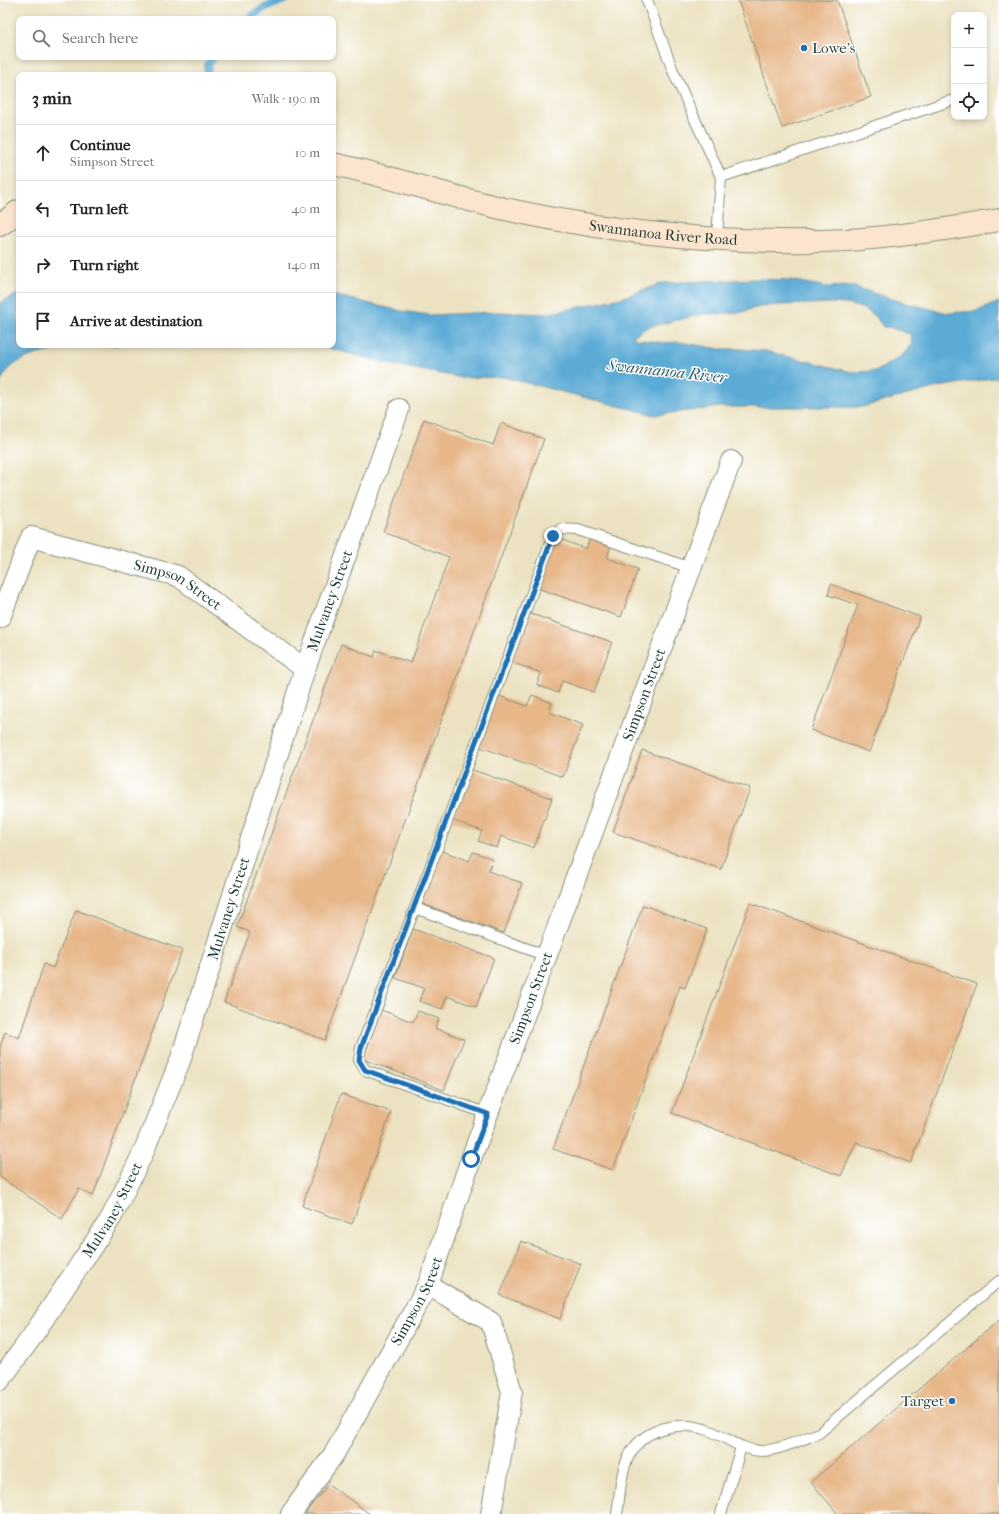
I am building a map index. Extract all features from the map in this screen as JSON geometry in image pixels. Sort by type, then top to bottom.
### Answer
[{"type":"main road","name":"Swannanoa River Road","points":[[336,165],[513,211],[608,228],[717,238],[782,241],[848,240],[917,233],[999,220]]},
{"type":"main road","points":[[0,225],[16,213]]},
{"type":"street","name":"Mulvaney Street","points":[[0,1380],[31,1338],[111,1218],[143,1153],[180,1061],[305,669],[399,409]]},
{"type":"street","name":"Simpson Street","points":[[291,1514],[334,1454],[428,1284],[488,1114],[731,461]]},
{"type":"street","name":"Simpson Street","points":[[0,618],[31,537],[178,576],[305,669]]},
{"type":"street","points":[[428,1284],[491,1322],[512,1392],[491,1514]]},
{"type":"lane","points":[[647,0],[673,71],[721,177],[717,238]]},
{"type":"lane","points":[[721,177],[950,101]]},
{"type":"lane","points":[[488,1114],[365,1070],[359,1060],[361,1048],[415,908],[553,536],[561,529],[578,530],[691,568]]},
{"type":"lane","points":[[415,908],[547,956]]},
{"type":"lane","points":[[617,1514],[624,1471],[629,1455],[639,1443],[659,1429],[679,1425],[700,1428],[740,1447],[762,1451],[786,1445],[819,1433],[999,1281]]},
{"type":"lane","points":[[721,1514],[740,1447]]},
{"type":"water","name":"Swannanoa River","points":[[754,279],[791,280],[826,287],[851,286],[905,303],[948,313],[977,311],[999,302],[999,377],[938,387],[862,407],[721,407],[655,415],[503,377],[462,378],[394,365],[328,348],[336,348],[336,296],[401,311],[430,315],[496,312],[546,314],[621,298],[663,283]],"holes":[[[839,303],[854,306],[873,315],[883,327],[888,327],[910,334],[912,343],[904,354],[877,371],[852,372],[765,351],[720,349],[679,342],[666,343],[636,339],[633,336],[648,327],[703,314],[738,313],[759,307],[780,305]]]},
{"type":"water","points":[[16,295],[16,348],[77,348],[46,352],[20,361],[10,368],[0,383],[0,303]]},
{"type":"building","name":"Lowe's","points":[[738,0],[837,0],[871,97],[782,128]]},
{"type":"building","points":[[424,419],[493,445],[501,423],[544,439],[325,1040],[224,1002],[250,932],[237,927],[341,644],[374,657],[376,650],[411,663],[449,557],[383,532]]},
{"type":"building","points":[[555,537],[586,549],[590,538],[611,545],[607,558],[638,569],[621,617],[537,588]]},
{"type":"building","points":[[831,584],[920,617],[869,752],[811,730],[858,605],[828,595]]},
{"type":"building","points":[[528,613],[612,642],[594,692],[562,681],[558,693],[537,685],[541,673],[511,662]]},
{"type":"building","points":[[497,695],[527,706],[532,695],[552,703],[549,712],[583,725],[563,777],[478,746]]},
{"type":"building","points":[[642,750],[750,788],[721,869],[613,832]]},
{"type":"building","points":[[470,769],[552,798],[534,848],[501,836],[497,848],[478,841],[482,831],[452,820]]},
{"type":"building","points":[[440,850],[469,861],[473,852],[493,859],[488,871],[522,883],[504,933],[420,903]]},
{"type":"building","points":[[750,903],[977,984],[911,1163],[856,1142],[841,1176],[672,1113]]},
{"type":"building","points":[[643,905],[707,929],[685,988],[680,986],[613,1170],[553,1149]]},
{"type":"building","points":[[76,910],[182,950],[93,1196],[79,1189],[62,1219],[0,1177],[0,1047],[5,1032],[19,1038],[44,964],[53,968]]},
{"type":"building","points":[[413,929],[494,958],[476,1007],[447,996],[442,1009],[419,1001],[424,988],[395,978]]},
{"type":"building","points":[[381,1010],[413,1022],[418,1011],[439,1019],[435,1028],[464,1039],[444,1090],[363,1059]]},
{"type":"building","points":[[341,1094],[391,1112],[352,1224],[302,1206]]},
{"type":"building","points":[[521,1241],[581,1264],[560,1319],[500,1295]]},
{"type":"building","name":"Target","points":[[999,1320],[999,1514],[838,1514],[811,1482]]},
{"type":"building","points":[[328,1484],[370,1514],[305,1514]]},
{"type":"waterway","points":[[252,16],[266,7],[285,0]]},
{"type":"waterway","points":[[207,72],[208,64],[211,60]]},
{"type":"place","name":"Lowe's","points":[[804,48]]},
{"type":"place","name":"Target","points":[[952,1401]]},
{"type":"route","points":[[471,1159],[488,1114],[365,1070],[359,1060],[361,1048],[415,908],[553,536]]}]
